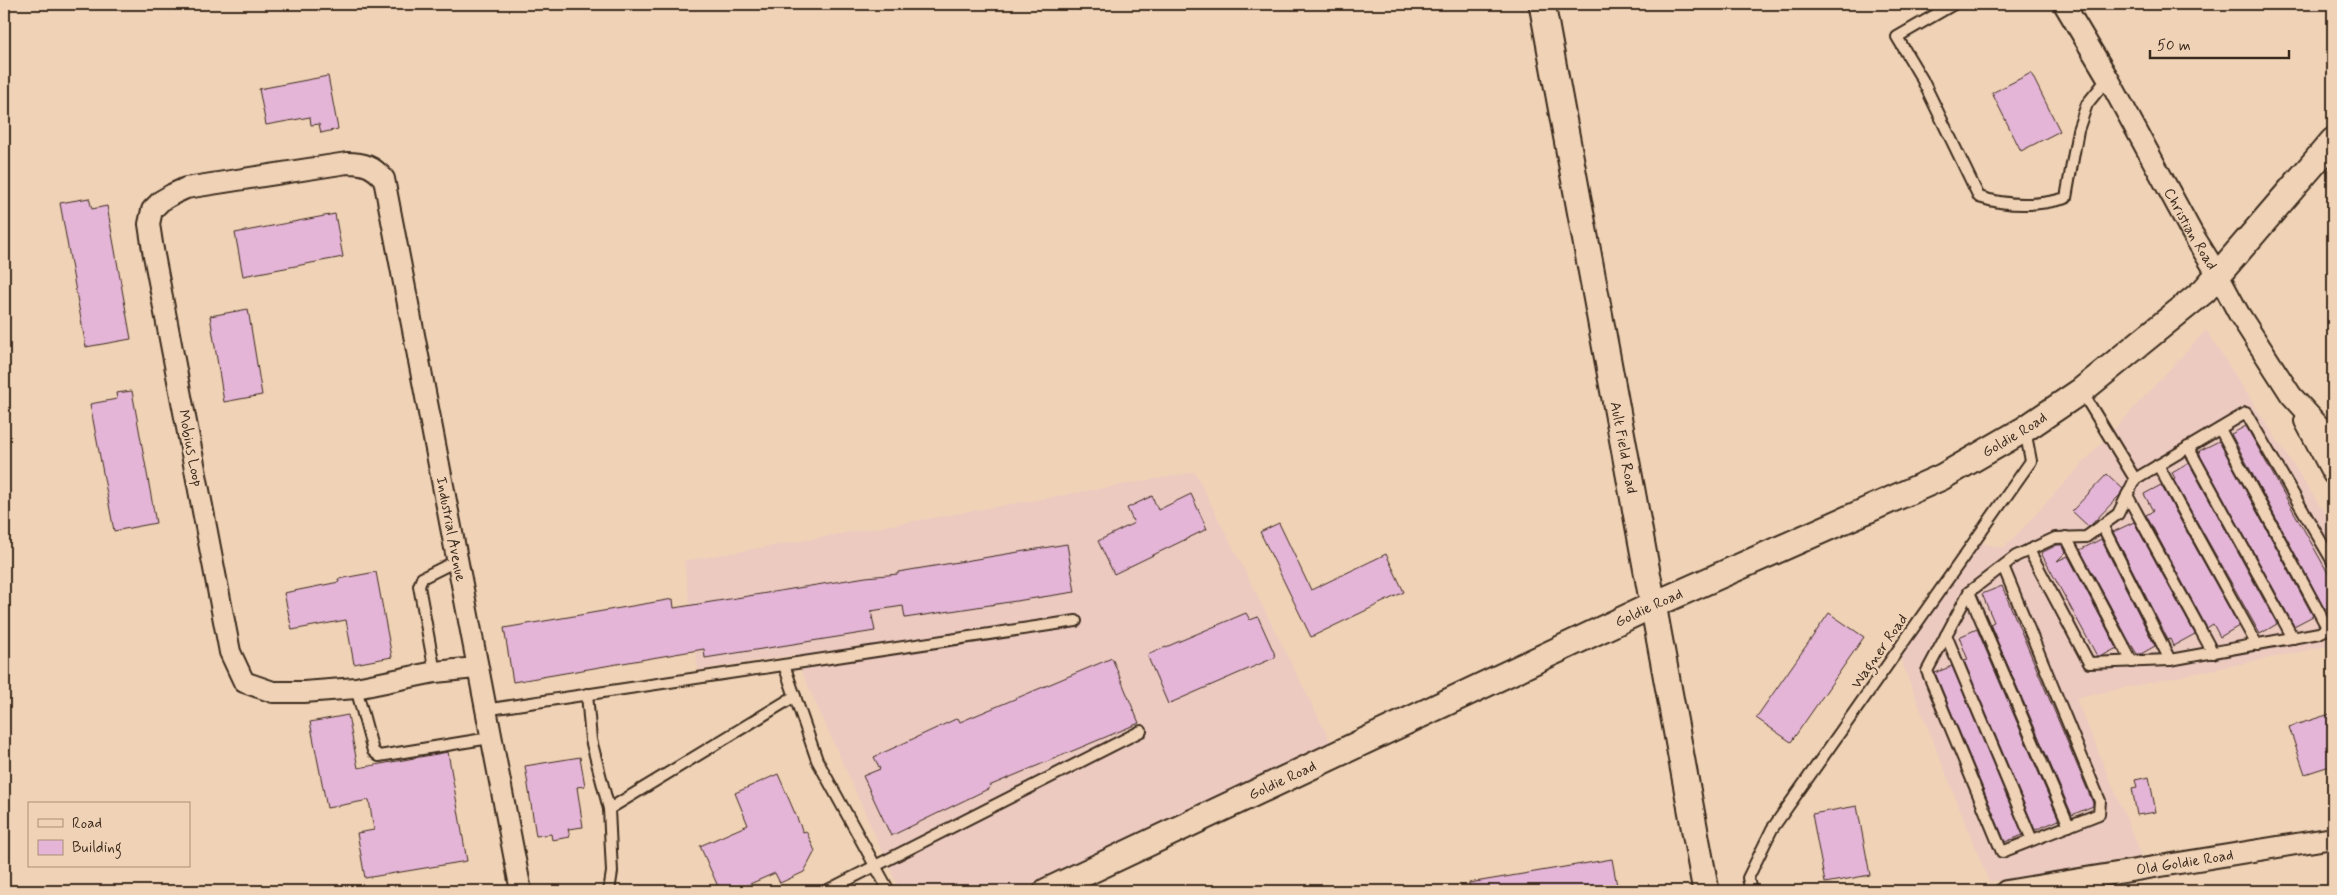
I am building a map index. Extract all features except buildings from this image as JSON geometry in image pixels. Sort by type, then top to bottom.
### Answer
[{"type":"street","name":"Ault Field Road","points":[[1542,4],[1706,891]]},
{"type":"street","name":"Christian Road","points":[[2064,4],[2108,78],[2238,314],[2290,395],[2333,441]]},
{"type":"street","name":"Goldie Road","points":[[1047,891],[1652,606],[1942,477],[2025,429],[2082,391],[2204,291],[2333,141]]},
{"type":"street","name":"Mobius Loop","points":[[375,170],[362,163],[347,163],[186,188],[161,201],[152,210],[149,224],[230,652],[244,682],[273,692],[356,688],[435,672],[476,668]]},
{"type":"street","name":"Industrial Avenue","points":[[375,170],[384,179],[389,198],[476,668],[520,891]]},
{"type":"street","points":[[2290,395],[2333,474]]},
{"type":"street","name":"Old Goldie Road","points":[[2006,891],[2333,838]]},
{"type":"lane","points":[[1954,4],[1896,37],[1922,79],[1979,197],[1997,203],[2046,204],[2066,198],[2078,130],[2087,104],[2108,78]]},
{"type":"lane","points":[[2082,391],[2135,479]]},
{"type":"lane","points":[[2003,566],[2100,800],[2099,814],[2002,852],[1927,671],[1969,592],[2003,566],[2029,550],[2055,538],[2086,537],[2118,514],[2135,479],[2246,414],[2333,562]]},
{"type":"lane","name":"Wagner Road","points":[[1750,891],[1748,878],[1772,829],[2032,461],[2025,429]]},
{"type":"lane","points":[[2029,550],[2089,664],[2170,660],[2319,633],[2331,627],[2220,429]]},
{"type":"lane","points":[[2188,448],[2293,638]]},
{"type":"lane","points":[[2158,464],[2257,645]]},
{"type":"lane","points":[[2127,495],[2213,652]]},
{"type":"lane","points":[[2102,525],[2170,660]]},
{"type":"lane","points":[[2066,537],[2132,662]]},
{"type":"lane","points":[[435,672],[419,586],[422,578],[456,561]]},
{"type":"lane","points":[[1969,592],[2069,826]]},
{"type":"lane","points":[[484,710],[1076,621]]},
{"type":"lane","points":[[1946,635],[2032,840]]},
{"type":"lane","points":[[784,665],[818,760],[874,867],[889,891]]},
{"type":"lane","points":[[356,688],[373,751],[379,756],[490,738]]},
{"type":"lane","points":[[587,694],[591,740],[609,810],[612,872],[610,891]]},
{"type":"lane","points":[[609,810],[795,696]]},
{"type":"lane","points":[[826,891],[1141,731]]},
{"type":"shaded area","points":[[2206,330],[2333,526],[2333,645],[2076,698],[2142,856],[1989,882],[1900,658],[1981,543],[2004,548]]},
{"type":"shaded area","points":[[1195,472],[1331,742],[1016,891],[900,891],[794,655],[698,670],[684,561]]}]
